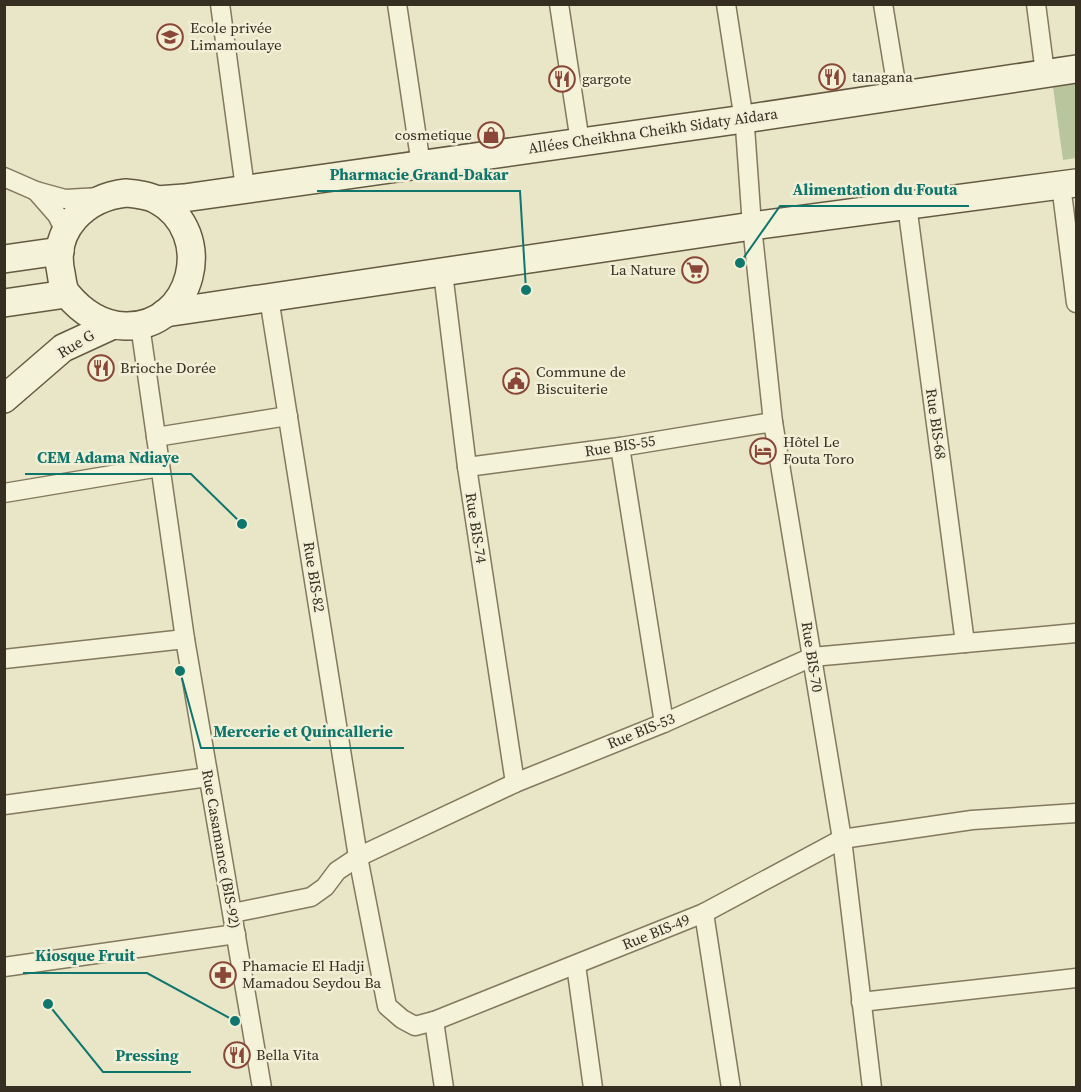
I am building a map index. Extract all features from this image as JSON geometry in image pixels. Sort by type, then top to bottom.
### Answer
[{"type":"main road","name":"Allées Cheikhna Cheikh Sidaty Aîdara","points":[[157,200],[580,142],[744,123],[897,95],[1077,69]]},
{"type":"main road","points":[[4,303],[68,296],[89,315],[113,325],[140,325],[165,313],[443,273],[752,219],[907,205],[1069,184]]},
{"type":"main road","points":[[4,399],[43,368],[67,332],[68,296],[60,269],[63,241],[83,209],[103,197],[126,193],[157,200],[178,218],[184,228],[192,251],[187,286],[165,313]]},
{"type":"main road","points":[[4,259],[63,241]]},
{"type":"main road","name":"Rue G","points":[[43,368],[63,348],[113,325]]},
{"type":"street","points":[[220,4],[245,188]]},
{"type":"street","points":[[397,4],[421,165]]},
{"type":"street","points":[[559,4],[580,142]]},
{"type":"street","name":"Rue BIS-70","points":[[726,4],[744,123],[773,422],[842,839],[872,1088]]},
{"type":"street","points":[[883,4],[897,95]]},
{"type":"street","points":[[1036,4],[1045,73]]},
{"type":"street","points":[[4,177],[36,191],[65,199],[103,197]]},
{"type":"street","points":[[1069,184],[1077,303]]},
{"type":"street","points":[[36,191],[57,215],[63,241]]},
{"type":"street","name":"Rue BIS-68","points":[[907,205],[965,643]]},
{"type":"street","name":"Rue BIS-74","points":[[443,273],[467,467],[515,783]]},
{"type":"street","name":"Rue BIS-82","points":[[269,298],[358,856]]},
{"type":"street","name":"Rue Casamance (BIS-92)","points":[[140,325],[185,639],[262,1088]]},
{"type":"street","points":[[156,437],[288,416]]},
{"type":"street","name":"Rue BIS-55","points":[[467,467],[620,447],[773,422]]},
{"type":"street","points":[[620,447],[664,723]]},
{"type":"street","points":[[4,493],[160,467]]},
{"type":"street","name":"Rue BIS-53","points":[[233,913],[311,897],[358,856],[515,783],[664,723],[812,657],[1077,633]]},
{"type":"street","points":[[4,659],[185,639]]},
{"type":"street","points":[[4,805],[208,777]]},
{"type":"street","name":"Rue BIS-49","points":[[358,856],[387,1006],[402,1019],[415,1026],[434,1021],[704,913],[842,839],[972,820],[1077,813]]},
{"type":"street","points":[[704,913],[731,1088]]},
{"type":"street","points":[[4,967],[236,934]]},
{"type":"street","points":[[576,965],[593,1088]]},
{"type":"street","points":[[861,1002],[1077,978]]},
{"type":"street","points":[[434,1021],[444,1088]]},
{"type":"green space","points":[[1076,83],[1076,158],[1063,160],[1053,87]]},
{"type":"place","name":"Ecole privée Limamoulaye","points":[[170,37]]},
{"type":"place","name":"tanagana","points":[[832,77]]},
{"type":"place","name":"gargote","points":[[562,79]]},
{"type":"place","name":"cosmetique","points":[[491,135]]},
{"type":"place","name":"Alimentation du Fouta","points":[[740,263]]},
{"type":"place","name":"La Nature","points":[[695,270]]},
{"type":"place","name":"Pharmacie Grand-Dakar","points":[[526,290]]},
{"type":"place","name":"Brioche Dorée","points":[[101,368]]},
{"type":"place","name":"Commune de Biscuiterie","points":[[516,381]]},
{"type":"place","name":"Hôtel Le Fouta Toro","points":[[763,451]]},
{"type":"place","name":"CEM Adama Ndiaye","points":[[242,524]]},
{"type":"place","name":"Mercerie et Quincallerie","points":[[180,671]]},
{"type":"place","name":"Phamacie El Hadji Mamadou Seydou Ba","points":[[223,975]]},
{"type":"place","name":"Pressing","points":[[48,1004]]},
{"type":"place","name":"Kiosque Fruit","points":[[235,1021]]},
{"type":"place","name":"Bella Vita","points":[[237,1055]]}]
